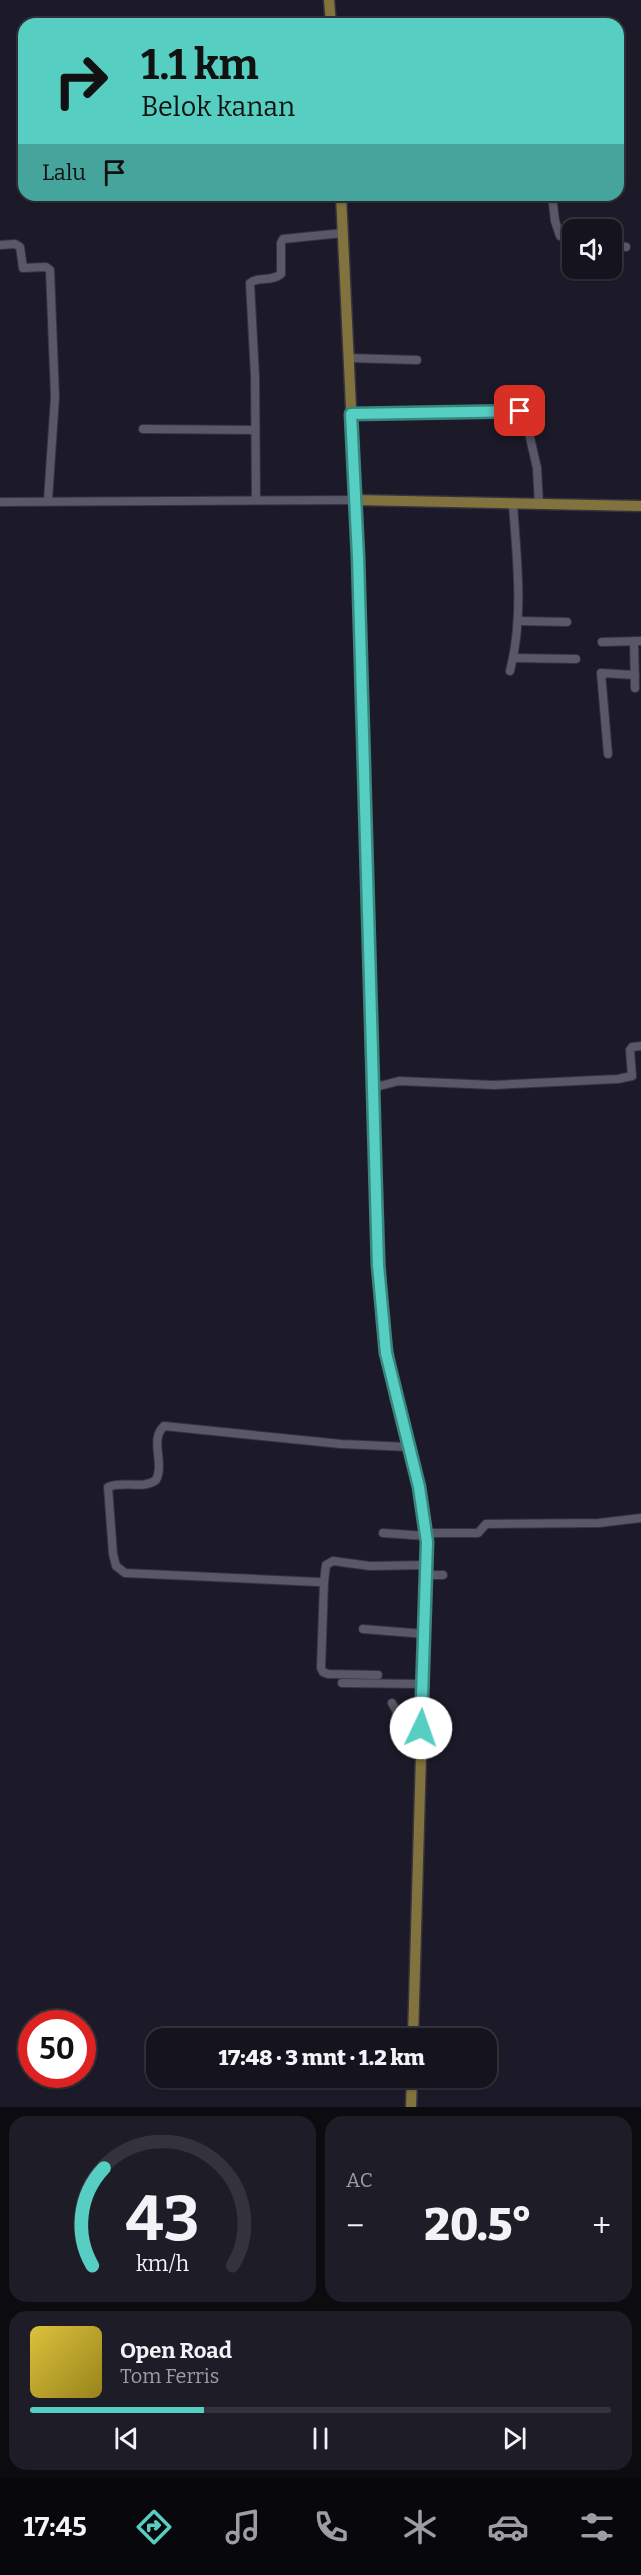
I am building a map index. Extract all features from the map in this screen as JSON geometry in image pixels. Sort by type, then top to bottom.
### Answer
[{"type":"main road","points":[[329,0],[330,18]]},
{"type":"main road","points":[[341,201],[356,500],[372,1088],[382,1321],[391,1376],[419,1487],[426,1535],[413,2028]]},
{"type":"main road","points":[[356,500],[641,506]]},
{"type":"main road","points":[[411,2107],[412,2088]]},
{"type":"street","points":[[553,201],[555,221],[562,236]]},
{"type":"street","points":[[256,500],[255,376],[250,284],[254,280],[277,278],[281,274],[283,239],[343,233]]},
{"type":"street","points":[[0,245],[20,246],[23,268],[46,267],[50,270],[55,397],[48,500]]},
{"type":"street","points":[[622,246],[626,247]]},
{"type":"street","points":[[349,358],[417,360]]},
{"type":"street","points":[[351,414],[520,411],[525,416],[537,468],[539,505]]},
{"type":"street","points":[[143,429],[255,430]]},
{"type":"street","points":[[0,502],[356,500]]},
{"type":"street","points":[[510,671],[519,621],[513,505]]},
{"type":"street","points":[[519,621],[567,622]]},
{"type":"street","points":[[602,642],[637,641],[635,688]]},
{"type":"street","points":[[514,658],[576,659]]},
{"type":"street","points":[[608,754],[601,673],[635,675]]},
{"type":"street","points":[[372,1088],[399,1081],[494,1085],[618,1079],[632,1076],[630,1050],[632,1047],[641,1046]]},
{"type":"street","points":[[324,1582],[125,1573],[116,1566],[109,1526],[108,1487],[114,1484],[149,1484],[156,1480],[159,1470],[158,1432],[169,1424],[341,1444],[408,1447]]},
{"type":"street","points":[[383,1533],[426,1535],[478,1533],[486,1524],[599,1523],[641,1518]]},
{"type":"street","points":[[378,1675],[323,1672],[321,1668],[326,1565],[333,1560],[370,1566],[426,1570],[443,1575]]},
{"type":"street","points":[[363,1629],[425,1634]]},
{"type":"street","points":[[342,1683],[423,1684]]},
{"type":"street","points":[[392,1703],[402,1724],[421,1728]]},
{"type":"route","points":[[421,1728],[427,1542],[419,1487],[386,1353],[378,1265],[358,557],[351,414],[466,410],[520,411]]}]
